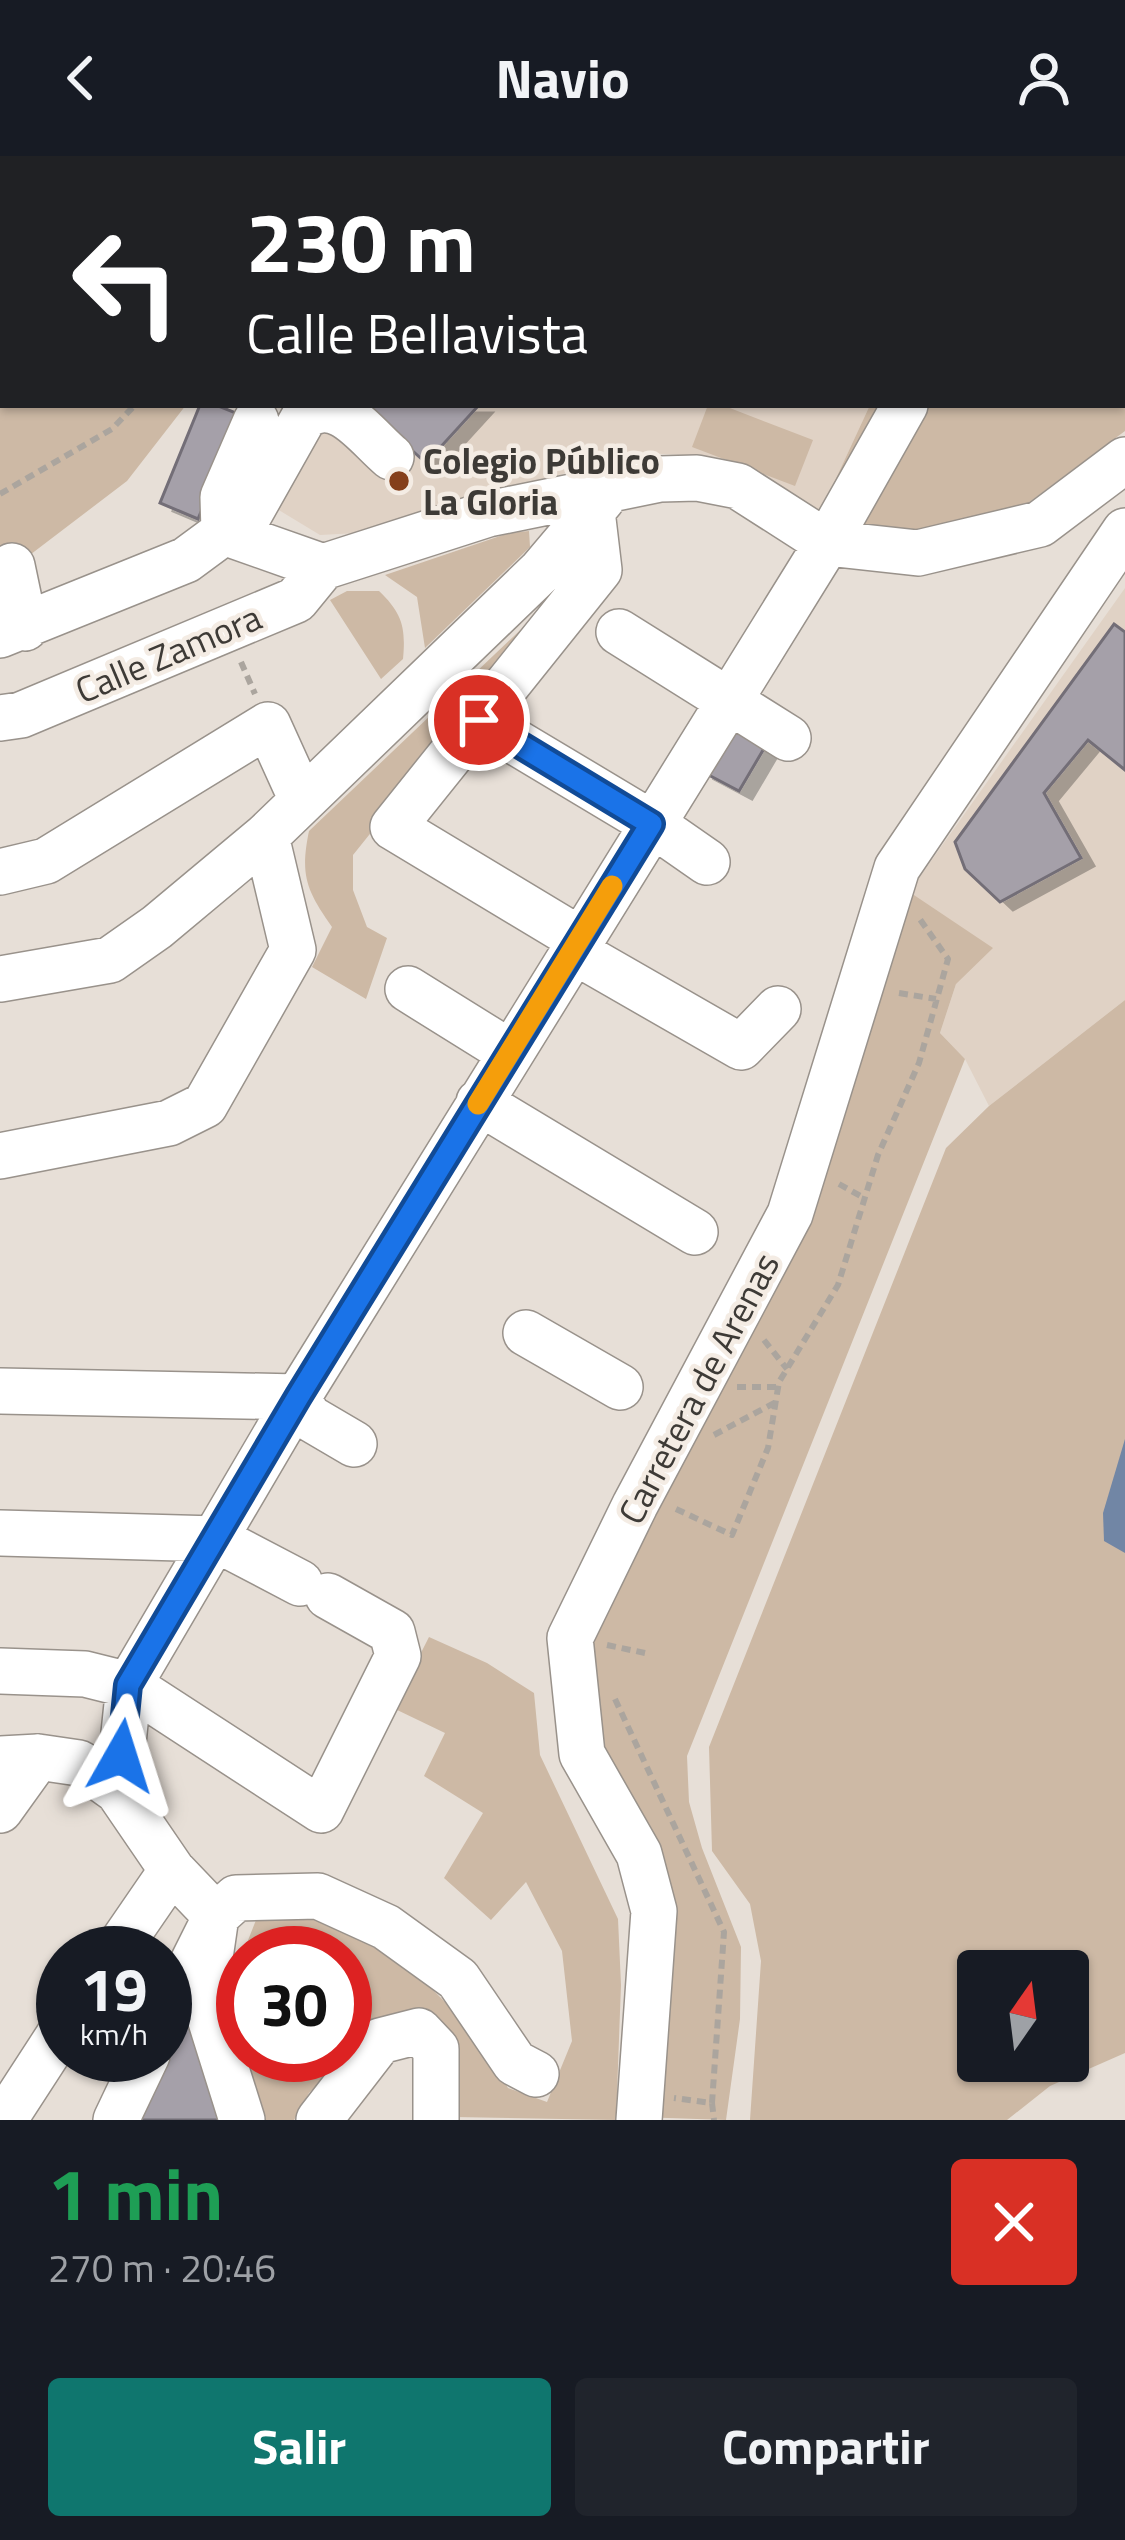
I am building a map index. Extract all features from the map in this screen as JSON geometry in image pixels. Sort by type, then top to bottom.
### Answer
[{"type":"street","points":[[12,566],[12,632],[186,560],[230,534],[304,417],[317,408]]},
{"type":"street","points":[[327,408],[336,409],[391,458]]},
{"type":"street","points":[[118,1792],[128,1685],[298,1397],[405,1262],[479,1102],[827,542],[903,408]]},
{"type":"street","points":[[230,534],[224,497],[256,421]]},
{"type":"street","points":[[230,534],[323,567],[488,514],[602,499],[660,478],[697,478],[738,486],[827,542],[918,554],[1040,524],[1125,460]]},
{"type":"street","points":[[602,499],[599,570],[393,827],[579,938],[586,958],[741,1047],[778,1010]]},
{"type":"street","points":[[0,979],[110,960],[157,927],[266,836],[541,571],[602,499]]},
{"type":"street","name":"Carretera de Arenas","points":[[640,2107],[654,1911],[639,1854],[582,1754],[571,1638],[641,1492],[790,1214],[897,868],[1125,531]]},
{"type":"street","name":"Calle Zamora","points":[[0,718],[21,715],[296,600],[323,567]]},
{"type":"street","points":[[619,632],[788,738]]},
{"type":"street","points":[[479,720],[706,862]]},
{"type":"street","points":[[0,872],[46,861],[268,725],[302,800]]},
{"type":"street","points":[[0,1156],[169,1123],[205,1105],[293,950],[266,836]]},
{"type":"street","points":[[408,989],[509,1052]]},
{"type":"street","points":[[479,1102],[694,1232]]},
{"type":"street","points":[[526,1333],[620,1388]]},
{"type":"street","points":[[0,1391],[298,1397]]},
{"type":"street","points":[[298,1397],[308,1417],[354,1444]]},
{"type":"street","points":[[0,1533],[217,1539],[392,1632],[398,1656],[321,1810],[128,1685],[85,1674],[0,1671]]},
{"type":"street","points":[[0,1810],[19,1758],[79,1763],[118,1792],[172,1870],[216,1916]]},
{"type":"street","points":[[134,1926],[172,1870]]},
{"type":"street","points":[[192,1964],[216,1916],[236,1898],[318,1896],[386,1927],[458,1979],[515,2063],[536,2074]]},
{"type":"street","points":[[216,1916],[204,1999],[242,2120]]},
{"type":"street","points":[[319,2120],[380,2041],[419,2031],[436,2049],[436,2120]]},
{"type":"street","points":[[4,2120],[36,2071]]},
{"type":"street","points":[[116,2120],[134,2082]]},
{"type":"path","points":[[0,494],[112,429],[132,408]]},
{"type":"path","points":[[227,628],[268,725]]},
{"type":"path","points":[[682,1490],[673,1507],[732,1535],[768,1448],[779,1382],[838,1285],[878,1155],[919,1063],[948,959],[893,880]]},
{"type":"path","points":[[710,1437],[776,1402]]},
{"type":"path","points":[[612,1646],[612,1662]]},
{"type":"path","points":[[612,1694],[724,1932],[714,2120]]},
{"type":"path","points":[[640,2107],[712,2103]]},
{"type":"shaded area","points":[[0,408],[184,408],[127,481],[18,564],[0,571]]},
{"type":"shaded area","name":"Colegio Público La Gloria","points":[[292,408],[869,408],[820,513],[745,470],[684,455],[645,453],[588,465],[511,492],[358,533],[320,535],[249,492]]},
{"type":"shaded area","points":[[707,408],[730,408],[813,440],[795,486],[692,447]]},
{"type":"shaded area","points":[[869,408],[1125,408],[1125,431],[1024,506],[928,537],[846,532],[820,513]]},
{"type":"shaded area","points":[[529,531],[530,547],[425,648],[417,597],[385,575],[509,533]]},
{"type":"shaded area","points":[[577,576],[353,855],[353,890],[367,927],[387,938],[366,999],[312,967],[332,927],[307,882],[309,831]]},
{"type":"shaded area","points":[[1125,588],[1125,1000],[989,1106],[965,1059],[940,1033],[956,984],[930,908],[909,892]]},
{"type":"shaded area","points":[[347,591],[379,591],[401,621],[403,659],[381,679],[330,600]]},
{"type":"shaded area","points":[[893,881],[993,948],[956,984],[940,1033],[965,1059],[687,1756],[689,1802],[702,1848],[741,1947],[740,2019],[726,2120],[639,2117],[654,1911],[582,1754],[570,1638],[790,1214]]},
{"type":"shaded area","points":[[1125,1000],[1125,2053],[1089,2069],[1089,1950],[957,1950],[957,2082],[1059,2082],[1007,2120],[750,2120],[761,1961],[750,1904],[712,1851],[709,1747],[946,1148],[989,1106]]},
{"type":"shaded area","points":[[429,1637],[487,1663],[534,1693],[540,1755],[618,1919],[621,1985],[616,2120],[454,2117],[452,2051],[381,2022],[372,2031],[372,1937],[408,1965],[475,2032],[508,2088],[547,2102],[572,2041],[562,1951],[526,1882],[491,1920],[444,1878],[483,1813],[424,1776],[445,1733],[393,1708]]},
{"type":"shaded area","points":[[293,1912],[347,1926],[254,1926],[256,1920]]},
{"type":"shaded area","points":[[242,2082],[320,2082],[294,2120],[252,2120]]},
{"type":"water","points":[[1125,1439],[1125,1553],[1104,1541],[1103,1513]]},
{"type":"building","points":[[199,408],[224,408],[241,415],[198,519],[160,503]]},
{"type":"building","points":[[365,408],[476,408],[426,463]]},
{"type":"building","points":[[1114,624],[1125,632],[1125,770],[1088,740],[1044,793],[1081,858],[1000,902],[965,869],[955,842]]},
{"type":"building","points":[[731,718],[769,740],[739,791],[701,771]]},
{"type":"building","points":[[192,2028],[225,2120],[127,2120],[147,2082],[192,2082]]},
{"type":"slow traffic","points":[[478,1104],[612,886]]},
{"type":"place","name":"Colegio Público La Gloria","points":[[399,481]]},
{"type":"route","points":[[121,1756],[128,1685],[298,1397],[651,824],[479,720]]}]
